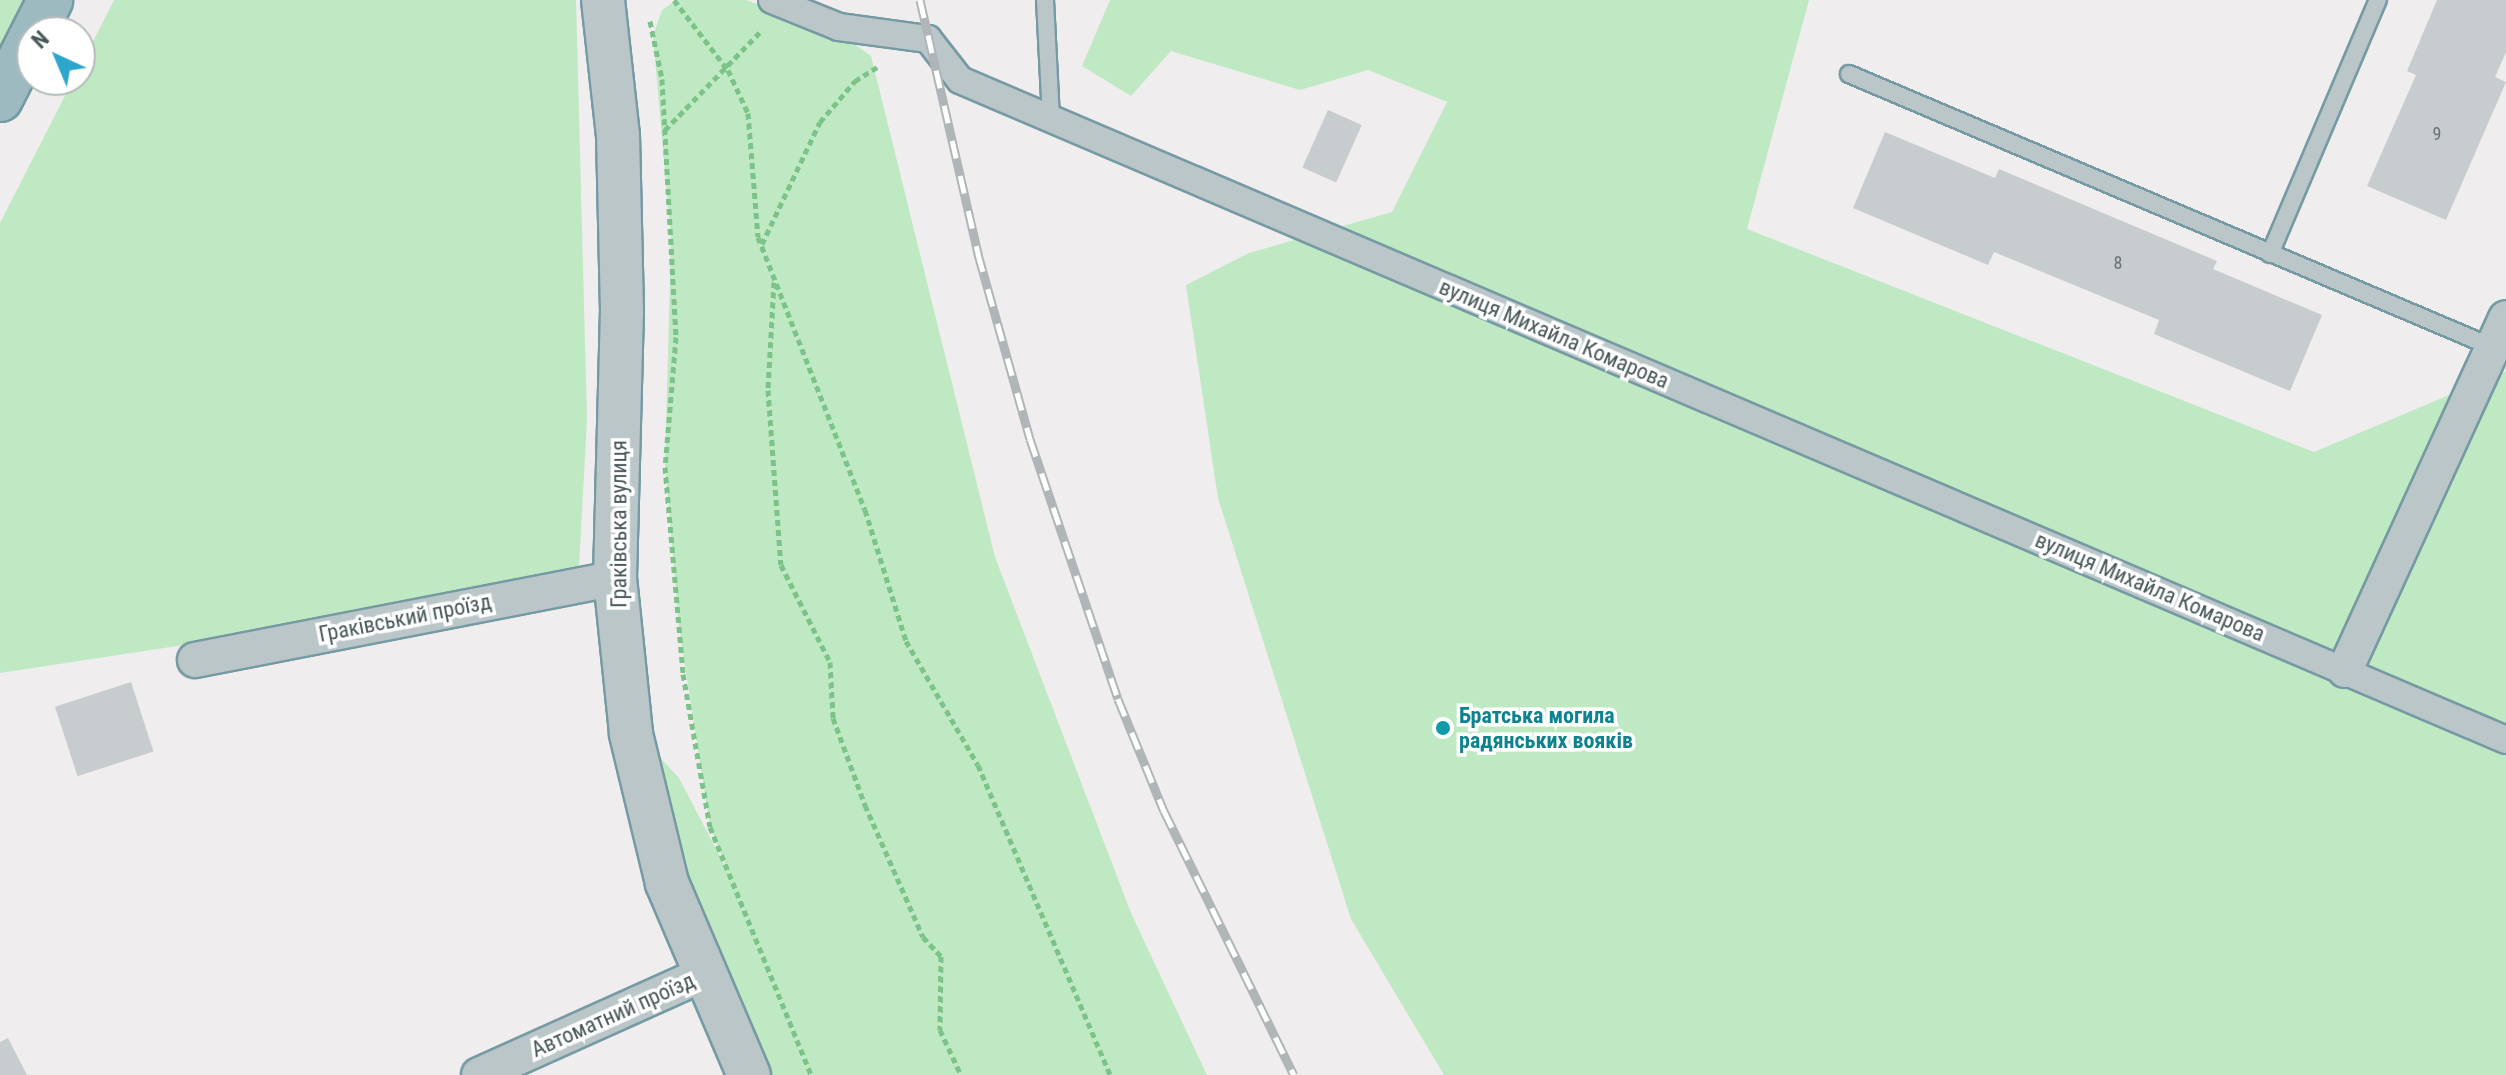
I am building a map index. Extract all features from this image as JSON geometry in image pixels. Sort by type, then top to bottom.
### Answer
[{"type":"highway","points":[[0,99],[16,67]]},
{"type":"street","name":"Граківська вулиця","points":[[603,0],[618,135],[621,246],[615,578],[631,734],[667,883],[749,1075]]},
{"type":"street","points":[[778,2],[839,27],[928,39]]},
{"type":"street","name":"вулиця Михайла Комарова","points":[[928,39],[960,80],[2506,740]]},
{"type":"street","points":[[2345,670],[2499,333]]},
{"type":"street","name":"Граківський проїзд","points":[[195,660],[615,578]]},
{"type":"street","name":"Автоматний проїзд","points":[[479,1075],[704,974]]},
{"type":"lane","points":[[1045,0],[1051,120]]},
{"type":"lane","points":[[2270,254],[2378,0]]},
{"type":"lane","points":[[1849,74],[2270,254],[2499,333]]},
{"type":"path","points":[[674,0],[728,70],[748,113],[762,245],[865,510],[906,641],[978,765],[1110,1075]]},
{"type":"path","points":[[664,131],[728,70],[778,2]]},
{"type":"path","points":[[648,12],[664,131],[676,337],[665,467],[683,674],[710,827],[811,1075]]},
{"type":"path","points":[[762,245],[820,122],[855,81],[928,39]]},
{"type":"path","points":[[774,277],[768,390],[781,565],[830,662],[833,718],[865,805],[923,937],[941,956],[940,1030],[961,1075]]},
{"type":"green space","points":[[0,0],[25,0],[16,16],[0,51]]},
{"type":"green space","points":[[114,0],[576,0],[587,419],[578,585],[0,673],[0,223],[65,96],[96,96],[96,35]]},
{"type":"green space","points":[[676,0],[746,0],[842,35],[871,56],[995,557],[1131,913],[1207,1075],[762,1075],[674,877],[640,736],[679,778],[728,872],[710,827],[679,627],[665,467],[671,239],[653,36],[662,10]]},
{"type":"green space","points":[[1110,0],[1809,0],[1747,229],[2314,452],[2506,371],[2506,1075],[1444,1075],[1351,919],[1218,498],[1186,285],[1249,253],[1392,212],[1447,102],[1368,70],[1300,90],[1171,51],[1131,96],[1082,66]]},
{"type":"building","points":[[2437,0],[2506,0],[2506,52],[2495,77],[2506,82],[2446,220],[2367,186],[2416,75],[2407,71]]},
{"type":"building","points":[[1328,110],[1362,125],[1336,183],[1302,168]]},
{"type":"building","points":[[1885,132],[1995,178],[1999,169],[2217,261],[2213,269],[2322,315],[2290,391],[2154,334],[2159,320],[1994,252],[1988,265],[1853,208]]},
{"type":"building","points":[[131,682],[154,751],[77,776],[55,707]]},
{"type":"building","points":[[8,1038],[27,1075],[0,1075],[0,1042]]},
{"type":"railway","points":[[920,0],[978,254],[1030,439],[1118,699],[1164,811],[1294,1075]]},
{"type":"place","name":"Братська могила радянських вояків","points":[[1443,728]]}]
